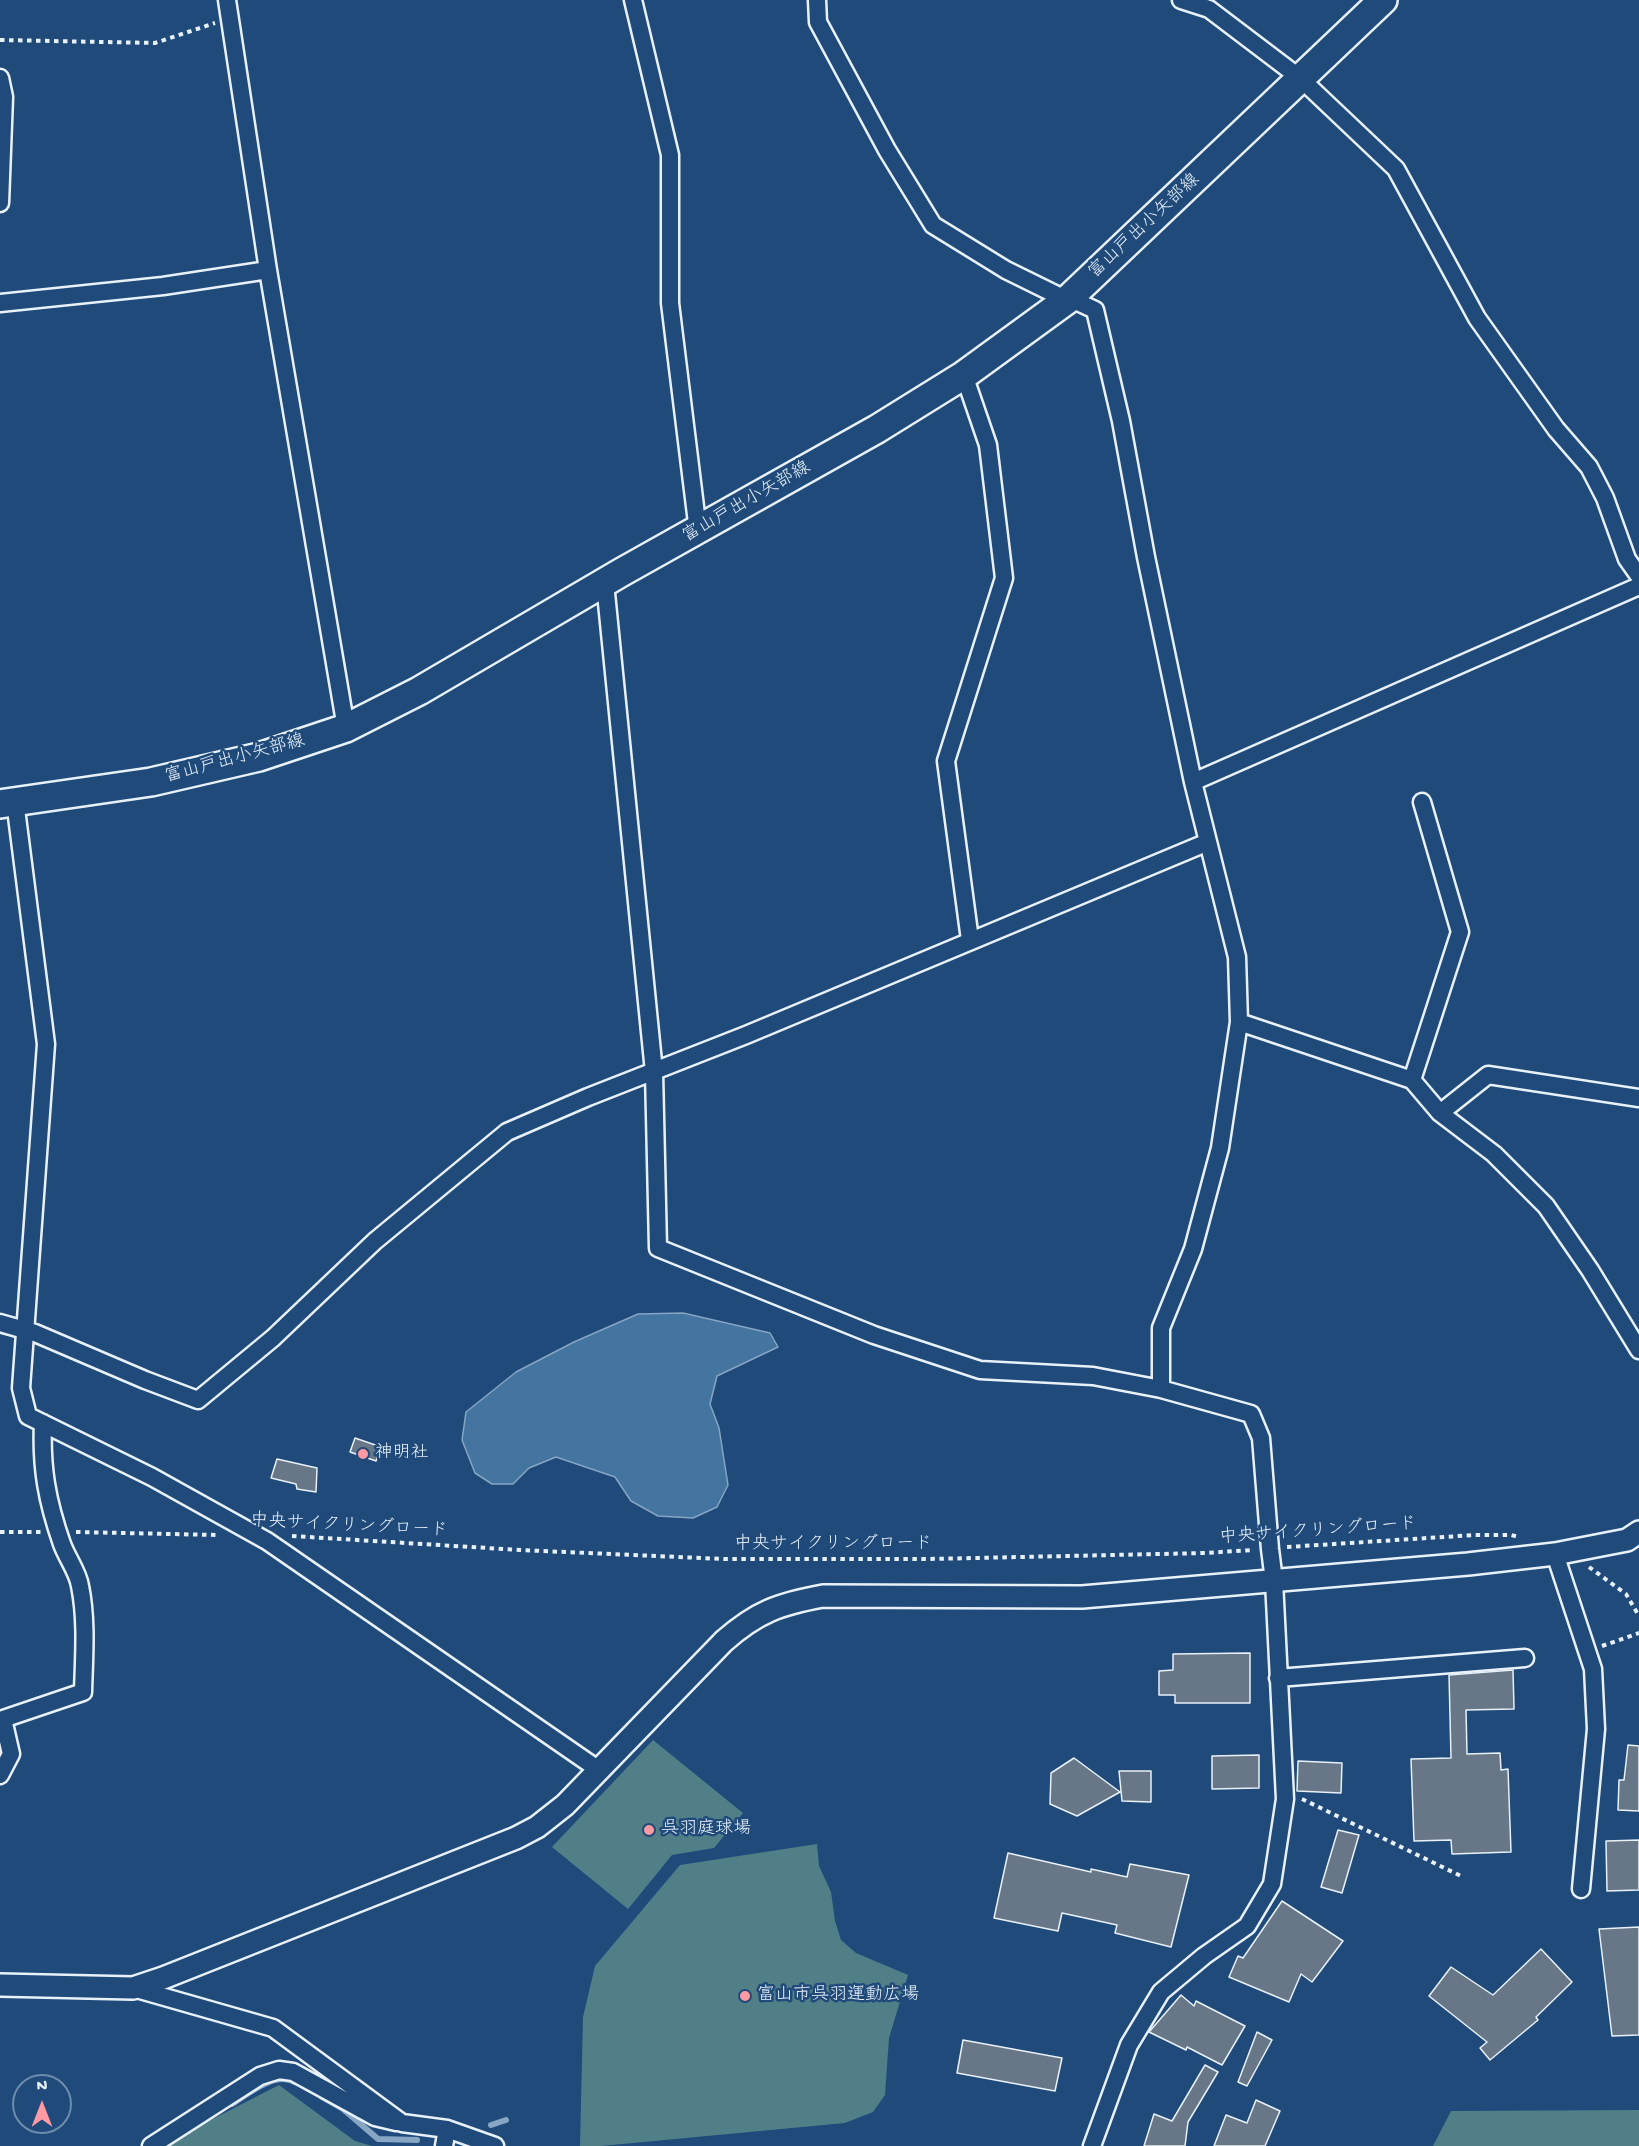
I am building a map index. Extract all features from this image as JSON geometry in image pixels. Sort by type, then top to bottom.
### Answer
[{"type":"main road","name":"富山戸出小矢部線","points":[[8,803],[151,782],[259,757],[346,728],[419,691],[877,429],[964,375],[1066,300],[1204,172],[1383,0]]},
{"type":"street","points":[[226,0],[268,270],[346,728]]},
{"type":"street","points":[[633,0],[670,155],[670,303],[698,531]]},
{"type":"street","points":[[817,0],[818,22],[887,150],[933,225],[1006,270],[1066,300],[1095,310],[1121,421],[1146,557],[1193,782],[1237,957],[1239,1022],[1220,1148],[1193,1250],[1161,1328],[1161,1389]]},
{"type":"street","points":[[1181,0],[1209,9],[1300,78],[1396,170],[1477,318],[1556,429],[1589,467],[1605,498],[1627,559],[1639,576]]},
{"type":"street","points":[[0,78],[2,97],[0,203]]},
{"type":"street","points":[[0,303],[163,286],[268,270]]},
{"type":"street","points":[[964,375],[988,444],[1004,578],[946,761],[970,940]]},
{"type":"street","points":[[605,583],[654,1072],[658,1248],[874,1335],[980,1370],[1092,1376],[1161,1389],[1251,1414],[1261,1438],[1274,1581],[1285,1791],[1272,1884],[1247,1926],[1204,1956],[1161,1992],[1129,2045],[1092,2146]]},
{"type":"street","points":[[1193,782],[1639,586]]},
{"type":"street","points":[[1412,1080],[1460,932],[1422,802]]},
{"type":"street","points":[[8,803],[46,1044],[21,1388],[28,1416],[152,1477],[256,1535],[599,1770]]},
{"type":"street","points":[[0,1323],[35,1333],[198,1400],[273,1338],[375,1241],[507,1132],[1208,842]]},
{"type":"street","points":[[1239,1022],[1412,1080],[1440,1113],[1494,1154],[1546,1206],[1590,1270],[1639,1350]]},
{"type":"street","points":[[1440,1113],[1488,1075],[1639,1098]]},
{"type":"street","points":[[0,1774],[11,1754],[2,1719],[83,1692],[84,1638],[80,1584],[58,1532],[47,1498],[42,1450],[44,1423]]},
{"type":"street","points":[[133,1988],[516,1838],[537,1827],[565,1805],[724,1641],[740,1627],[761,1614],[787,1602],[823,1596],[1082,1597],[1468,1564],[1558,1553],[1628,1540],[1639,1532]]},
{"type":"street","points":[[1558,1553],[1593,1669],[1596,1729],[1581,1889]]},
{"type":"street","points":[[1278,1677],[1525,1658]]},
{"type":"street","points":[[0,1985],[133,1988],[273,2028],[402,2123]]},
{"type":"street","points":[[151,2146],[260,2076],[279,2070],[292,2072],[375,2117],[402,2123],[446,2138],[495,2146]]},
{"type":"path","points":[[0,40],[154,43],[230,18]]},
{"type":"path","points":[[0,1532],[221,1535]]},
{"type":"path","name":"中央サイクリングロード","points":[[256,1535],[724,1559],[929,1559],[1205,1553],[1475,1535],[1510,1535],[1521,1538]]},
{"type":"path","points":[[1558,1553],[1583,1564],[1626,1594],[1639,1616]]},
{"type":"path","points":[[1587,1651],[1639,1633]]},
{"type":"path","points":[[1285,1791],[1463,1876]]},
{"type":"green space","name":"呉羽庭球場","points":[[653,1740],[743,1813],[714,1848],[672,1855],[628,1909],[552,1847]]},
{"type":"green space","name":"富山市呉羽運動広場","points":[[817,1844],[819,1866],[831,1892],[835,1921],[841,1940],[856,1953],[908,1975],[889,2038],[885,2095],[873,2112],[845,2123],[601,2146],[580,2146],[583,2017],[595,1966],[680,1865]]},
{"type":"green space","points":[[279,2085],[355,2141],[372,2146],[160,2146]]},
{"type":"green space","points":[[1639,2110],[1639,2146],[1433,2146],[1451,2111]]},
{"type":"water","points":[[683,1313],[770,1333],[778,1347],[717,1376],[710,1404],[719,1428],[728,1485],[717,1507],[693,1518],[658,1516],[631,1501],[615,1477],[556,1457],[529,1468],[513,1484],[492,1484],[475,1473],[462,1440],[466,1412],[516,1372],[574,1342],[638,1314]]},
{"type":"building","points":[[355,1438],[381,1447],[376,1461],[350,1452]]},
{"type":"building","points":[[277,1459],[317,1468],[316,1492],[297,1489],[296,1484],[271,1478]]},
{"type":"building","points":[[1250,1653],[1250,1703],[1175,1703],[1175,1695],[1159,1695],[1159,1671],[1173,1670],[1173,1654]]},
{"type":"building","points":[[1513,1670],[1514,1709],[1466,1710],[1467,1754],[1500,1753],[1501,1770],[1508,1769],[1511,1852],[1452,1854],[1451,1840],[1414,1841],[1411,1759],[1451,1758],[1449,1675]]},
{"type":"building","points":[[1628,1745],[1639,1746],[1639,1811],[1618,1810],[1619,1780],[1624,1780]]},
{"type":"building","points":[[1259,1755],[1259,1788],[1212,1789],[1212,1756]]},
{"type":"building","points":[[1074,1758],[1120,1792],[1077,1816],[1050,1804],[1051,1773]]},
{"type":"building","points":[[1298,1761],[1342,1763],[1341,1793],[1297,1791]]},
{"type":"building","points":[[1119,1771],[1151,1771],[1151,1802],[1122,1801]]},
{"type":"building","points":[[1338,1830],[1359,1835],[1342,1893],[1321,1887]]},
{"type":"building","points":[[1639,1840],[1639,1890],[1607,1891],[1606,1841]]},
{"type":"building","points":[[1008,1853],[1091,1872],[1091,1869],[1127,1877],[1130,1864],[1189,1875],[1171,1947],[1115,1933],[1117,1925],[1062,1913],[1058,1931],[994,1918]]},
{"type":"building","points":[[1282,1901],[1343,1941],[1312,1982],[1301,1974],[1289,2002],[1229,1977],[1238,1956],[1243,1958]]},
{"type":"building","points":[[1639,1927],[1639,2035],[1612,2036],[1599,1929]]},
{"type":"building","points":[[1541,1949],[1572,1982],[1536,2017],[1538,2020],[1490,2060],[1480,2048],[1487,2042],[1429,1996],[1451,1967],[1493,1995]]},
{"type":"building","points":[[1181,1995],[1194,2006],[1196,2001],[1245,2026],[1222,2065],[1187,2047],[1186,2050],[1149,2032]]},
{"type":"building","points":[[1257,2032],[1272,2040],[1247,2086],[1238,2082]]},
{"type":"building","points":[[963,2040],[1062,2058],[1055,2091],[957,2073]]},
{"type":"building","points":[[1205,2065],[1218,2072],[1188,2122],[1185,2146],[1144,2146],[1154,2114],[1172,2121]]},
{"type":"building","points":[[1256,2100],[1280,2111],[1265,2146],[1214,2146],[1226,2115],[1247,2123]]},
{"type":"waterway","points":[[232,2104],[270,2081],[287,2079],[295,2082]]},
{"type":"waterway","points":[[322,2097],[343,2109],[378,2139],[417,2140]]},
{"type":"waterway","points":[[491,2125],[506,2120]]},
{"type":"place","name":"神明社","points":[[363,1454]]},
{"type":"place","name":"呉羽庭球場","points":[[649,1830]]},
{"type":"place","name":"富山市呉羽運動広場","points":[[745,1996]]}]
